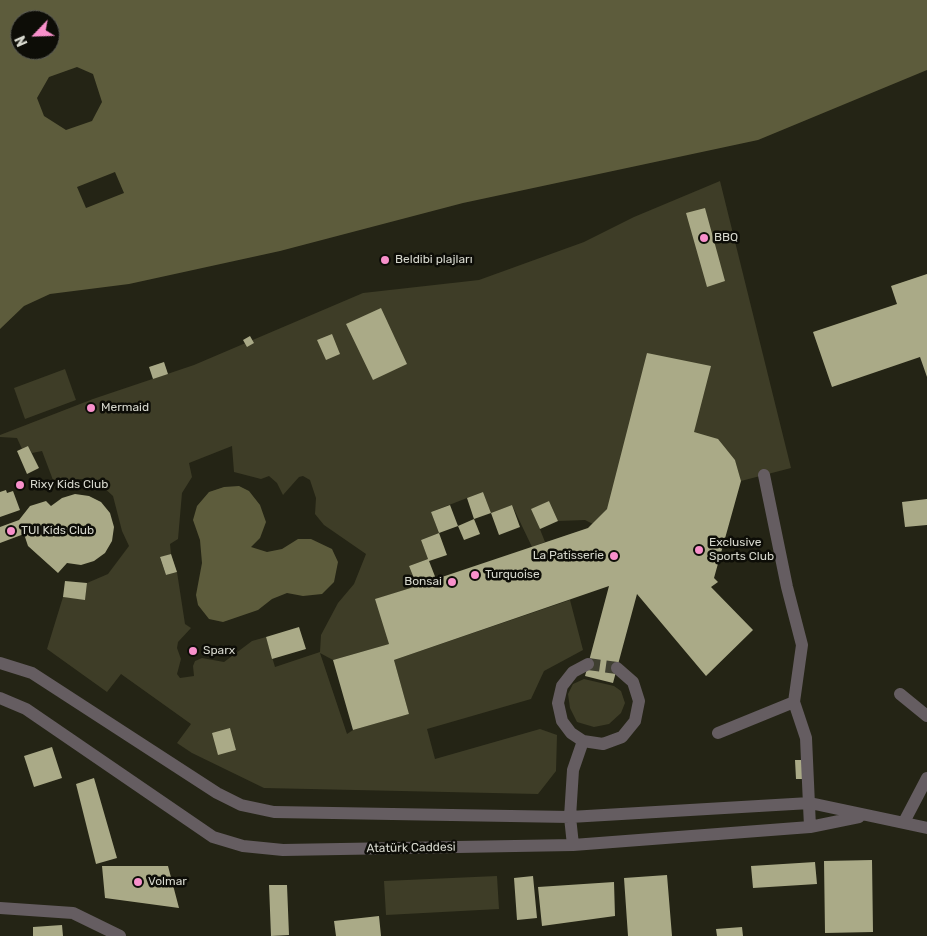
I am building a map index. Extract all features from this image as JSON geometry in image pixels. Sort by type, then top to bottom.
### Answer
[{"type":"street","points":[[764,475],[787,587],[802,645],[794,702],[806,738],[810,827]]},
{"type":"street","name":"Atatürk Caddesi","points":[[0,663],[32,673],[217,793],[241,805],[274,812],[570,817],[810,804],[927,828]]},
{"type":"street","points":[[588,664],[573,672],[562,686],[558,703],[562,721],[571,733],[583,741],[603,744],[622,737],[636,721],[639,701],[633,682],[617,668]]},
{"type":"street","points":[[900,694],[927,716]]},
{"type":"street","name":"Atatürk Caddesi","points":[[0,698],[26,709],[213,837],[242,846],[283,850],[573,845],[810,827],[864,816]]},
{"type":"street","points":[[718,733],[794,702]]},
{"type":"street","points":[[573,845],[570,817],[573,770],[583,741]]},
{"type":"street","points":[[904,822],[927,778]]},
{"type":"street","points":[[0,908],[73,913],[120,936]]},
{"type":"shaded area","points":[[0,0],[927,0],[927,70],[758,140],[463,203],[280,251],[129,284],[50,294],[24,306],[0,329]]},
{"type":"shaded area","points":[[720,181],[791,468],[741,481],[735,460],[718,440],[607,509],[593,524],[585,520],[558,521],[549,501],[532,509],[545,542],[532,547],[512,505],[491,513],[483,492],[431,512],[439,533],[421,540],[428,559],[409,566],[417,586],[379,598],[389,644],[333,660],[320,653],[347,734],[353,730],[409,714],[394,660],[570,600],[583,650],[544,671],[531,699],[427,729],[435,759],[540,729],[557,735],[556,771],[538,794],[264,788],[192,753],[177,743],[191,724],[121,674],[107,692],[47,649],[63,597],[85,599],[87,583],[108,574],[129,546],[122,531],[113,496],[102,486],[89,479],[72,479],[56,488],[42,451],[32,453],[28,446],[22,449],[17,438],[0,437],[0,435],[93,399],[194,365],[363,293],[479,280],[584,242],[634,217]],"holes":[[[232,446],[234,472],[261,479],[269,476],[277,483],[283,495],[299,477],[303,476],[310,480],[316,498],[315,514],[324,525],[366,554],[354,584],[338,603],[321,635],[320,652],[275,667],[266,637],[252,641],[224,662],[202,658],[195,661],[193,666],[194,676],[180,678],[177,674],[181,659],[177,648],[178,642],[191,628],[185,624],[177,572],[166,575],[160,558],[171,554],[170,544],[178,539],[182,493],[192,477],[189,463]]]},
{"type":"shaded area","points":[[65,369],[76,400],[25,419],[14,388]]},
{"type":"shaded area","points":[[239,486],[249,491],[260,505],[266,522],[260,538],[251,547],[267,552],[282,549],[298,539],[311,539],[332,549],[338,562],[334,582],[322,594],[303,596],[287,593],[272,599],[258,610],[223,622],[209,619],[198,605],[196,595],[202,563],[200,540],[193,520],[197,506],[209,492],[224,487]]},
{"type":"shaded area","points":[[584,679],[614,686],[621,691],[625,703],[621,713],[609,724],[594,727],[577,722],[570,708],[568,694],[573,684]]},
{"type":"shaded area","points":[[497,876],[499,909],[386,915],[384,881]]},
{"type":"pier","points":[[77,67],[93,74],[102,102],[92,121],[66,130],[44,116],[37,98],[49,77]]},
{"type":"pier","points":[[115,172],[124,193],[86,208],[77,187]]},
{"type":"building","points":[[705,208],[725,281],[707,287],[686,213]]},
{"type":"building","points":[[927,274],[927,377],[920,357],[832,387],[813,332],[897,304],[891,286]]},
{"type":"building","points":[[381,308],[407,364],[373,380],[346,324]]},
{"type":"building","points":[[332,334],[340,354],[326,360],[317,340]]},
{"type":"building","points":[[250,336],[254,343],[247,347],[243,340]]},
{"type":"building","points":[[647,353],[711,366],[694,432],[718,439],[735,460],[741,481],[714,578],[718,582],[711,587],[753,630],[706,676],[637,594],[613,683],[585,676],[609,586],[394,660],[409,714],[353,730],[333,660],[389,644],[375,599],[417,586],[409,566],[428,559],[421,540],[439,533],[447,555],[429,561],[436,579],[588,528],[607,509]]},
{"type":"building","points":[[164,362],[168,374],[153,379],[149,367]]},
{"type":"building","points":[[28,446],[39,468],[27,474],[17,451]]},
{"type":"building","points":[[6,490],[7,493],[13,491],[20,510],[0,517],[0,492]]},
{"type":"building","points":[[483,492],[491,513],[474,519],[467,498]]},
{"type":"building","points":[[75,494],[89,496],[101,502],[110,513],[114,527],[112,541],[105,553],[94,561],[81,565],[67,563],[58,573],[28,546],[24,534],[0,543],[0,527],[19,520],[30,506],[46,501],[51,506],[62,498]]},
{"type":"building","points":[[927,499],[927,525],[905,527],[902,502]]},
{"type":"building","points":[[549,501],[558,521],[540,529],[531,509]]},
{"type":"building","points":[[450,505],[458,526],[439,533],[431,512]]},
{"type":"building","points":[[512,505],[520,527],[499,535],[491,513]]},
{"type":"building","points":[[474,519],[480,534],[464,540],[458,526]]},
{"type":"building","points":[[171,554],[177,572],[166,575],[160,557]]},
{"type":"building","points":[[65,581],[87,583],[85,600],[63,597]]},
{"type":"building","points":[[299,627],[306,649],[272,659],[266,637]]},
{"type":"building","points":[[230,728],[236,750],[218,755],[212,733]]},
{"type":"building","points":[[52,747],[62,778],[34,787],[24,756]]},
{"type":"building","points":[[795,760],[804,760],[805,779],[796,779]]},
{"type":"building","points":[[94,778],[117,858],[96,864],[76,784]]},
{"type":"building","points":[[872,860],[873,932],[825,933],[824,861]]},
{"type":"building","points":[[815,862],[817,884],[753,888],[751,866]]},
{"type":"building","name":"Volmar","points":[[102,866],[168,866],[179,908],[105,898]]},
{"type":"building","points":[[667,875],[672,936],[628,936],[624,878]]},
{"type":"building","points":[[533,876],[537,918],[517,920],[514,878]]},
{"type":"building","points":[[614,882],[615,916],[542,926],[538,887]]},
{"type":"building","points":[[269,885],[287,885],[289,935],[271,936]]},
{"type":"building","points":[[379,916],[381,936],[336,936],[334,921]]},
{"type":"building","points":[[62,925],[63,936],[33,936],[33,927]]},
{"type":"building","points":[[742,927],[743,936],[717,936],[716,929]]},
{"type":"tunnel","points":[[588,664],[617,668]]},
{"type":"place","name":"BBQ","points":[[704,238]]},
{"type":"place","name":"Beldibi plajları","points":[[385,260]]},
{"type":"place","name":"Mermaid","points":[[91,408]]},
{"type":"place","name":"Rixy Kids Club","points":[[20,485]]},
{"type":"place","name":"TUI Kids Club","points":[[11,531]]},
{"type":"place","name":"Exclusive Sports Club","points":[[699,550]]},
{"type":"place","name":"La Patisserie","points":[[614,556]]},
{"type":"place","name":"Turquoise","points":[[475,575]]},
{"type":"place","name":"Bonsai","points":[[452,582]]},
{"type":"place","name":"Sparx","points":[[193,651]]},
{"type":"place","name":"Volmar","points":[[138,882]]}]
